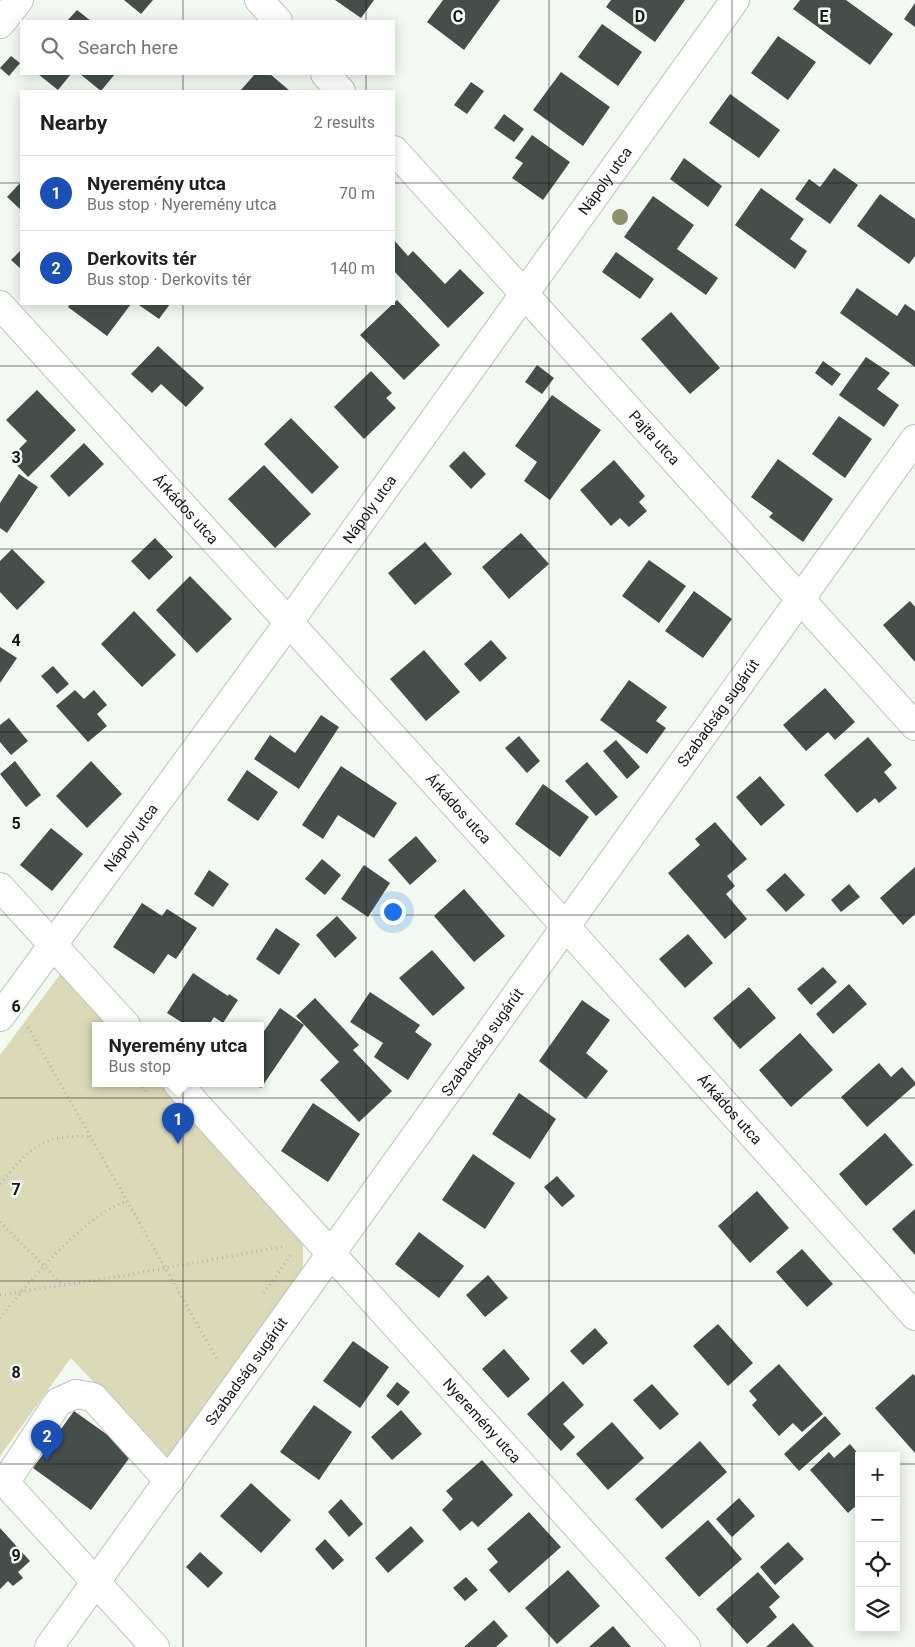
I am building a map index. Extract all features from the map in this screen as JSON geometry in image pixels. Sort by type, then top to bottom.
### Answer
[{"type":"street","points":[[0,24],[19,0]]},
{"type":"street","points":[[259,0],[277,20]]},
{"type":"street","name":"Nápoly utca","points":[[6,1008],[289,622],[522,294],[735,0]]},
{"type":"street","points":[[326,75],[340,90]]},
{"type":"street","name":"Pajta utca","points":[[395,151],[522,294],[915,726]]},
{"type":"street","name":"Árkádos utca","points":[[0,304],[566,927],[915,1316]]},
{"type":"street","name":"Szabadság sugárút","points":[[50,1647],[915,439]]},
{"type":"street","points":[[0,887],[123,1022]]},
{"type":"street","name":"Nyeremény utca","points":[[181,1087],[686,1647]]},
{"type":"street","points":[[155,1647],[2,1480],[58,1402],[76,1394],[93,1397],[169,1481]]},
{"type":"path","points":[[6,1008],[90,1137],[216,1359]]},
{"type":"path","points":[[0,1184],[27,1152],[42,1143],[74,1136],[90,1137]]},
{"type":"path","points":[[0,1318],[44,1266],[104,1211],[127,1201]]},
{"type":"path","points":[[0,1222],[63,1285]]},
{"type":"path","points":[[0,1295],[286,1246]]},
{"type":"shaded area","points":[[61,973],[105,1022],[92,1022],[92,1087],[164,1087],[303,1241],[303,1272],[166,1459],[71,1358],[0,1456],[0,1055]]},
{"type":"building","points":[[124,0],[153,0],[141,14]]},
{"type":"building","points":[[335,0],[374,0],[361,18]]},
{"type":"building","points":[[443,0],[500,0],[464,50],[427,22]]},
{"type":"building","points":[[611,0],[685,0],[655,42],[606,7]]},
{"type":"building","points":[[800,0],[846,0],[893,34],[870,65],[793,9]]},
{"type":"building","points":[[915,3],[915,27],[904,19]]},
{"type":"building","points":[[77,10],[90,20],[68,20]]},
{"type":"building","points":[[602,24],[642,52],[618,86],[578,57]]},
{"type":"building","points":[[778,36],[816,62],[788,100],[751,73]]},
{"type":"building","points":[[11,56],[20,63],[9,76],[0,68]]},
{"type":"building","points":[[561,72],[610,107],[583,146],[533,110]]},
{"type":"building","points":[[39,75],[70,75],[58,90]]},
{"type":"building","points":[[81,75],[114,75],[100,90]]},
{"type":"building","points":[[254,75],[271,75],[289,90],[241,90]]},
{"type":"building","points":[[471,82],[484,91],[467,114],[454,105]]},
{"type":"building","points":[[730,94],[780,130],[759,158],[709,123]]},
{"type":"building","points":[[504,114],[524,129],[514,142],[494,128]]},
{"type":"building","points":[[532,135],[570,162],[543,200],[512,178],[523,163],[515,158]]},
{"type":"building","points":[[684,158],[722,186],[708,207],[670,179]]},
{"type":"building","points":[[834,168],[858,185],[830,224],[795,199],[809,179],[820,187]]},
{"type":"building","points":[[20,183],[20,209],[7,197]]},
{"type":"building","points":[[761,188],[804,219],[790,239],[807,251],[795,269],[735,225]]},
{"type":"building","points":[[880,194],[915,219],[915,256],[909,264],[857,226]]},
{"type":"building","points":[[653,196],[694,225],[677,249],[718,278],[706,295],[624,237]]},
{"type":"building","points":[[395,241],[408,256],[413,251],[445,284],[460,269],[484,293],[448,328],[395,272]]},
{"type":"building","points":[[20,251],[20,268],[11,260]]},
{"type":"building","points":[[616,252],[654,279],[640,299],[602,272]]},
{"type":"building","points":[[857,288],[897,316],[905,304],[915,311],[915,367],[840,313]]},
{"type":"building","points":[[397,300],[440,345],[404,380],[360,335],[392,305],[395,305]]},
{"type":"building","points":[[69,305],[130,305],[107,336],[68,307]]},
{"type":"building","points":[[139,305],[169,305],[159,319]]},
{"type":"building","points":[[671,312],[720,368],[690,394],[641,339]]},
{"type":"building","points":[[158,346],[204,388],[186,407],[161,384],[152,393],[131,374]]},
{"type":"building","points":[[866,357],[890,373],[877,389],[899,405],[884,427],[839,395]]},
{"type":"building","points":[[823,361],[841,374],[832,386],[815,373]]},
{"type":"building","points":[[537,365],[554,378],[542,394],[525,382]]},
{"type":"building","points":[[371,371],[392,393],[386,398],[396,408],[364,439],[334,407]]},
{"type":"building","points":[[37,390],[76,430],[28,477],[10,458],[27,441],[6,420]]},
{"type":"building","points":[[552,395],[601,430],[550,500],[524,481],[537,462],[515,446]]},
{"type":"building","points":[[839,416],[872,439],[845,478],[812,454]]},
{"type":"building","points":[[291,418],[339,467],[312,494],[264,444]]},
{"type":"building","points":[[84,443],[104,464],[69,497],[50,476]]},
{"type":"building","points":[[464,451],[486,474],[471,489],[449,466]]},
{"type":"building","points":[[778,459],[833,499],[803,542],[769,517],[773,513],[751,497]]},
{"type":"building","points":[[614,460],[645,496],[639,502],[647,511],[629,527],[620,518],[611,526],[580,490]]},
{"type":"building","points":[[264,465],[311,514],[275,548],[228,499]]},
{"type":"building","points":[[19,474],[38,487],[7,533],[0,528],[0,503]]},
{"type":"building","points":[[521,533],[549,564],[509,599],[482,567]]},
{"type":"building","points":[[155,538],[173,557],[149,580],[131,561]]},
{"type":"building","points":[[425,542],[452,574],[415,605],[388,573]]},
{"type":"building","points":[[12,549],[45,582],[17,610],[0,592],[0,561]]},
{"type":"building","points":[[649,560],[686,586],[659,623],[622,596]]},
{"type":"building","points":[[190,576],[232,619],[197,653],[156,610]]},
{"type":"building","points":[[694,591],[732,619],[703,658],[665,631]]},
{"type":"building","points":[[910,601],[915,607],[915,662],[883,625]]},
{"type":"building","points":[[134,611],[176,655],[142,687],[101,644]]},
{"type":"building","points":[[491,640],[507,658],[480,682],[464,664]]},
{"type":"building","points":[[0,647],[17,658],[0,683]]},
{"type":"building","points":[[424,650],[460,692],[426,721],[390,679]]},
{"type":"building","points":[[53,666],[69,684],[57,694],[41,676]]},
{"type":"building","points":[[629,680],[667,707],[656,721],[666,728],[647,754],[600,720]]},
{"type":"building","points":[[825,688],[855,722],[835,740],[828,732],[806,751],[783,725]]},
{"type":"building","points":[[75,690],[84,699],[94,690],[107,705],[97,714],[107,726],[88,742],[56,706]]},
{"type":"building","points":[[321,715],[339,727],[299,789],[254,759],[270,735],[295,753]]},
{"type":"building","points":[[9,718],[28,741],[11,755],[0,742],[0,725]]},
{"type":"building","points":[[519,736],[540,761],[527,773],[505,748]]},
{"type":"building","points":[[868,737],[892,765],[884,772],[897,788],[879,803],[875,798],[857,813],[824,775]]},
{"type":"building","points":[[616,740],[640,767],[627,779],[603,751]]},
{"type":"building","points":[[15,761],[41,795],[26,807],[0,774]]},
{"type":"building","points":[[91,761],[122,794],[87,828],[56,796]]},
{"type":"building","points":[[587,762],[618,797],[596,816],[565,781]]},
{"type":"building","points":[[341,766],[397,803],[374,838],[338,815],[323,839],[302,825]]},
{"type":"building","points":[[247,770],[278,792],[258,821],[227,800]]},
{"type":"building","points":[[760,776],[785,805],[761,826],[736,797]]},
{"type":"building","points":[[543,784],[589,817],[560,857],[515,824]]},
{"type":"building","points":[[715,822],[747,859],[727,876],[735,886],[726,894],[747,919],[725,939],[668,873],[700,845],[695,839]]},
{"type":"building","points":[[51,828],[83,854],[52,891],[20,865]]},
{"type":"building","points":[[416,836],[437,861],[410,885],[388,860]]},
{"type":"building","points":[[322,859],[341,875],[325,895],[305,879]]},
{"type":"building","points":[[364,865],[390,883],[368,917],[341,899]]},
{"type":"building","points":[[915,867],[915,914],[903,925],[880,898]]},
{"type":"building","points":[[209,870],[229,884],[213,907],[194,894]]},
{"type":"building","points":[[785,873],[805,895],[786,912],[766,890]]},
{"type":"building","points":[[849,884],[860,897],[841,912],[831,900]]},
{"type":"building","points":[[464,889],[505,936],[474,962],[434,916]]},
{"type":"building","points":[[142,903],[162,916],[167,909],[197,928],[176,959],[168,954],[154,974],[113,947]]},
{"type":"building","points":[[337,916],[357,938],[335,958],[316,935]]},
{"type":"building","points":[[276,928],[300,944],[279,975],[256,959]]},
{"type":"building","points":[[688,934],[713,963],[685,988],[659,959]]},
{"type":"building","points":[[432,950],[465,988],[433,1016],[399,978]]},
{"type":"building","points":[[823,967],[837,982],[811,1005],[797,989]]},
{"type":"building","points":[[193,973],[228,996],[229,994],[238,1000],[224,1022],[214,1017],[211,1022],[181,1022],[167,1013]]},
{"type":"building","points":[[849,984],[867,1004],[833,1034],[816,1014]]},
{"type":"building","points":[[749,987],[776,1018],[740,1049],[713,1018]]},
{"type":"building","points":[[370,992],[420,1025],[415,1032],[432,1044],[408,1080],[374,1057],[383,1043],[350,1022]]},
{"type":"building","points":[[315,998],[359,1045],[353,1050],[392,1091],[359,1122],[320,1080],[339,1062],[296,1016]]},
{"type":"building","points":[[582,1000],[610,1020],[586,1053],[608,1071],[586,1099],[539,1061]]},
{"type":"building","points":[[280,1008],[304,1025],[264,1084],[264,1031]]},
{"type":"building","points":[[800,1033],[833,1070],[791,1107],[759,1070]]},
{"type":"building","points":[[879,1063],[891,1077],[902,1067],[915,1082],[915,1085],[867,1127],[841,1097]]},
{"type":"building","points":[[519,1093],[556,1119],[530,1159],[492,1134]]},
{"type":"building","points":[[313,1103],[360,1134],[328,1182],[281,1151]]},
{"type":"building","points":[[885,1133],[913,1165],[866,1206],[839,1174]]},
{"type":"building","points":[[473,1154],[515,1183],[485,1229],[442,1200]]},
{"type":"building","points":[[557,1176],[575,1196],[562,1207],[544,1187]]},
{"type":"building","points":[[757,1191],[789,1228],[750,1263],[718,1226]]},
{"type":"building","points":[[915,1209],[915,1255],[892,1229]]},
{"type":"building","points":[[419,1232],[464,1266],[439,1298],[395,1264]]},
{"type":"building","points":[[802,1249],[833,1284],[807,1307],[776,1272]]},
{"type":"building","points":[[488,1275],[508,1298],[485,1317],[466,1295]]},
{"type":"building","points":[[718,1324],[753,1363],[728,1386],[693,1346]]},
{"type":"building","points":[[595,1328],[608,1343],[583,1365],[570,1351]]},
{"type":"building","points":[[353,1341],[389,1367],[360,1408],[323,1381]]},
{"type":"building","points":[[504,1349],[530,1379],[508,1398],[482,1369]]},
{"type":"building","points":[[779,1364],[823,1414],[802,1432],[793,1423],[779,1436],[752,1405],[757,1400],[749,1391]]},
{"type":"building","points":[[913,1374],[915,1376],[915,1453],[875,1408]]},
{"type":"building","points":[[563,1381],[584,1405],[563,1424],[575,1437],[561,1451],[527,1414]]},
{"type":"building","points":[[397,1382],[410,1392],[398,1406],[386,1396]]},
{"type":"building","points":[[652,1384],[679,1414],[660,1430],[633,1400]]},
{"type":"building","points":[[314,1405],[352,1432],[319,1480],[280,1452]]},
{"type":"building","points":[[401,1410],[422,1434],[392,1460],[371,1437]]},
{"type":"building","points":[[74,1411],[133,1453],[91,1510],[33,1468]]},
{"type":"building","points":[[825,1416],[841,1434],[799,1471],[784,1454]]},
{"type":"building","points":[[612,1422],[644,1458],[608,1490],[576,1454]]},
{"type":"building","points":[[700,1441],[727,1472],[662,1529],[635,1499]]},
{"type":"building","points":[[850,1444],[857,1452],[855,1452],[855,1507],[848,1513],[810,1470],[829,1452],[834,1458]]},
{"type":"building","points":[[482,1460],[513,1495],[478,1527],[472,1521],[460,1531],[442,1510],[453,1499],[446,1491]]},
{"type":"building","points":[[251,1483],[291,1520],[261,1553],[220,1516]]},
{"type":"building","points":[[739,1498],[755,1516],[732,1537],[716,1519]]},
{"type":"building","points":[[341,1499],[363,1524],[349,1537],[328,1512]]},
{"type":"building","points":[[529,1512],[561,1547],[509,1593],[489,1570],[498,1562],[487,1549]]},
{"type":"building","points":[[708,1520],[742,1559],[699,1597],[665,1558]]},
{"type":"building","points":[[411,1526],[424,1541],[388,1573],[375,1558]]},
{"type":"building","points":[[0,1528],[30,1561],[18,1572],[23,1578],[13,1586],[8,1581],[0,1589]]},
{"type":"building","points":[[325,1539],[344,1560],[333,1570],[315,1549]]},
{"type":"building","points":[[788,1542],[804,1559],[775,1585],[760,1567]]},
{"type":"building","points":[[200,1552],[223,1573],[208,1588],[186,1567]]},
{"type":"building","points":[[568,1570],[600,1606],[557,1644],[525,1608]]},
{"type":"building","points":[[758,1572],[780,1597],[769,1607],[777,1617],[747,1644],[716,1609]]},
{"type":"building","points":[[466,1577],[478,1590],[465,1601],[453,1588]]},
{"type":"building","points":[[494,1620],[508,1636],[496,1647],[464,1647]]},
{"type":"building","points":[[793,1623],[814,1647],[766,1647]]},
{"type":"building","points":[[613,1626],[631,1647],[589,1647]]},
{"type":"place","name":"Nyeremény utca","points":[[178,1144]]},
{"type":"place","name":"Derkovits tér","points":[[47,1461]]}]
